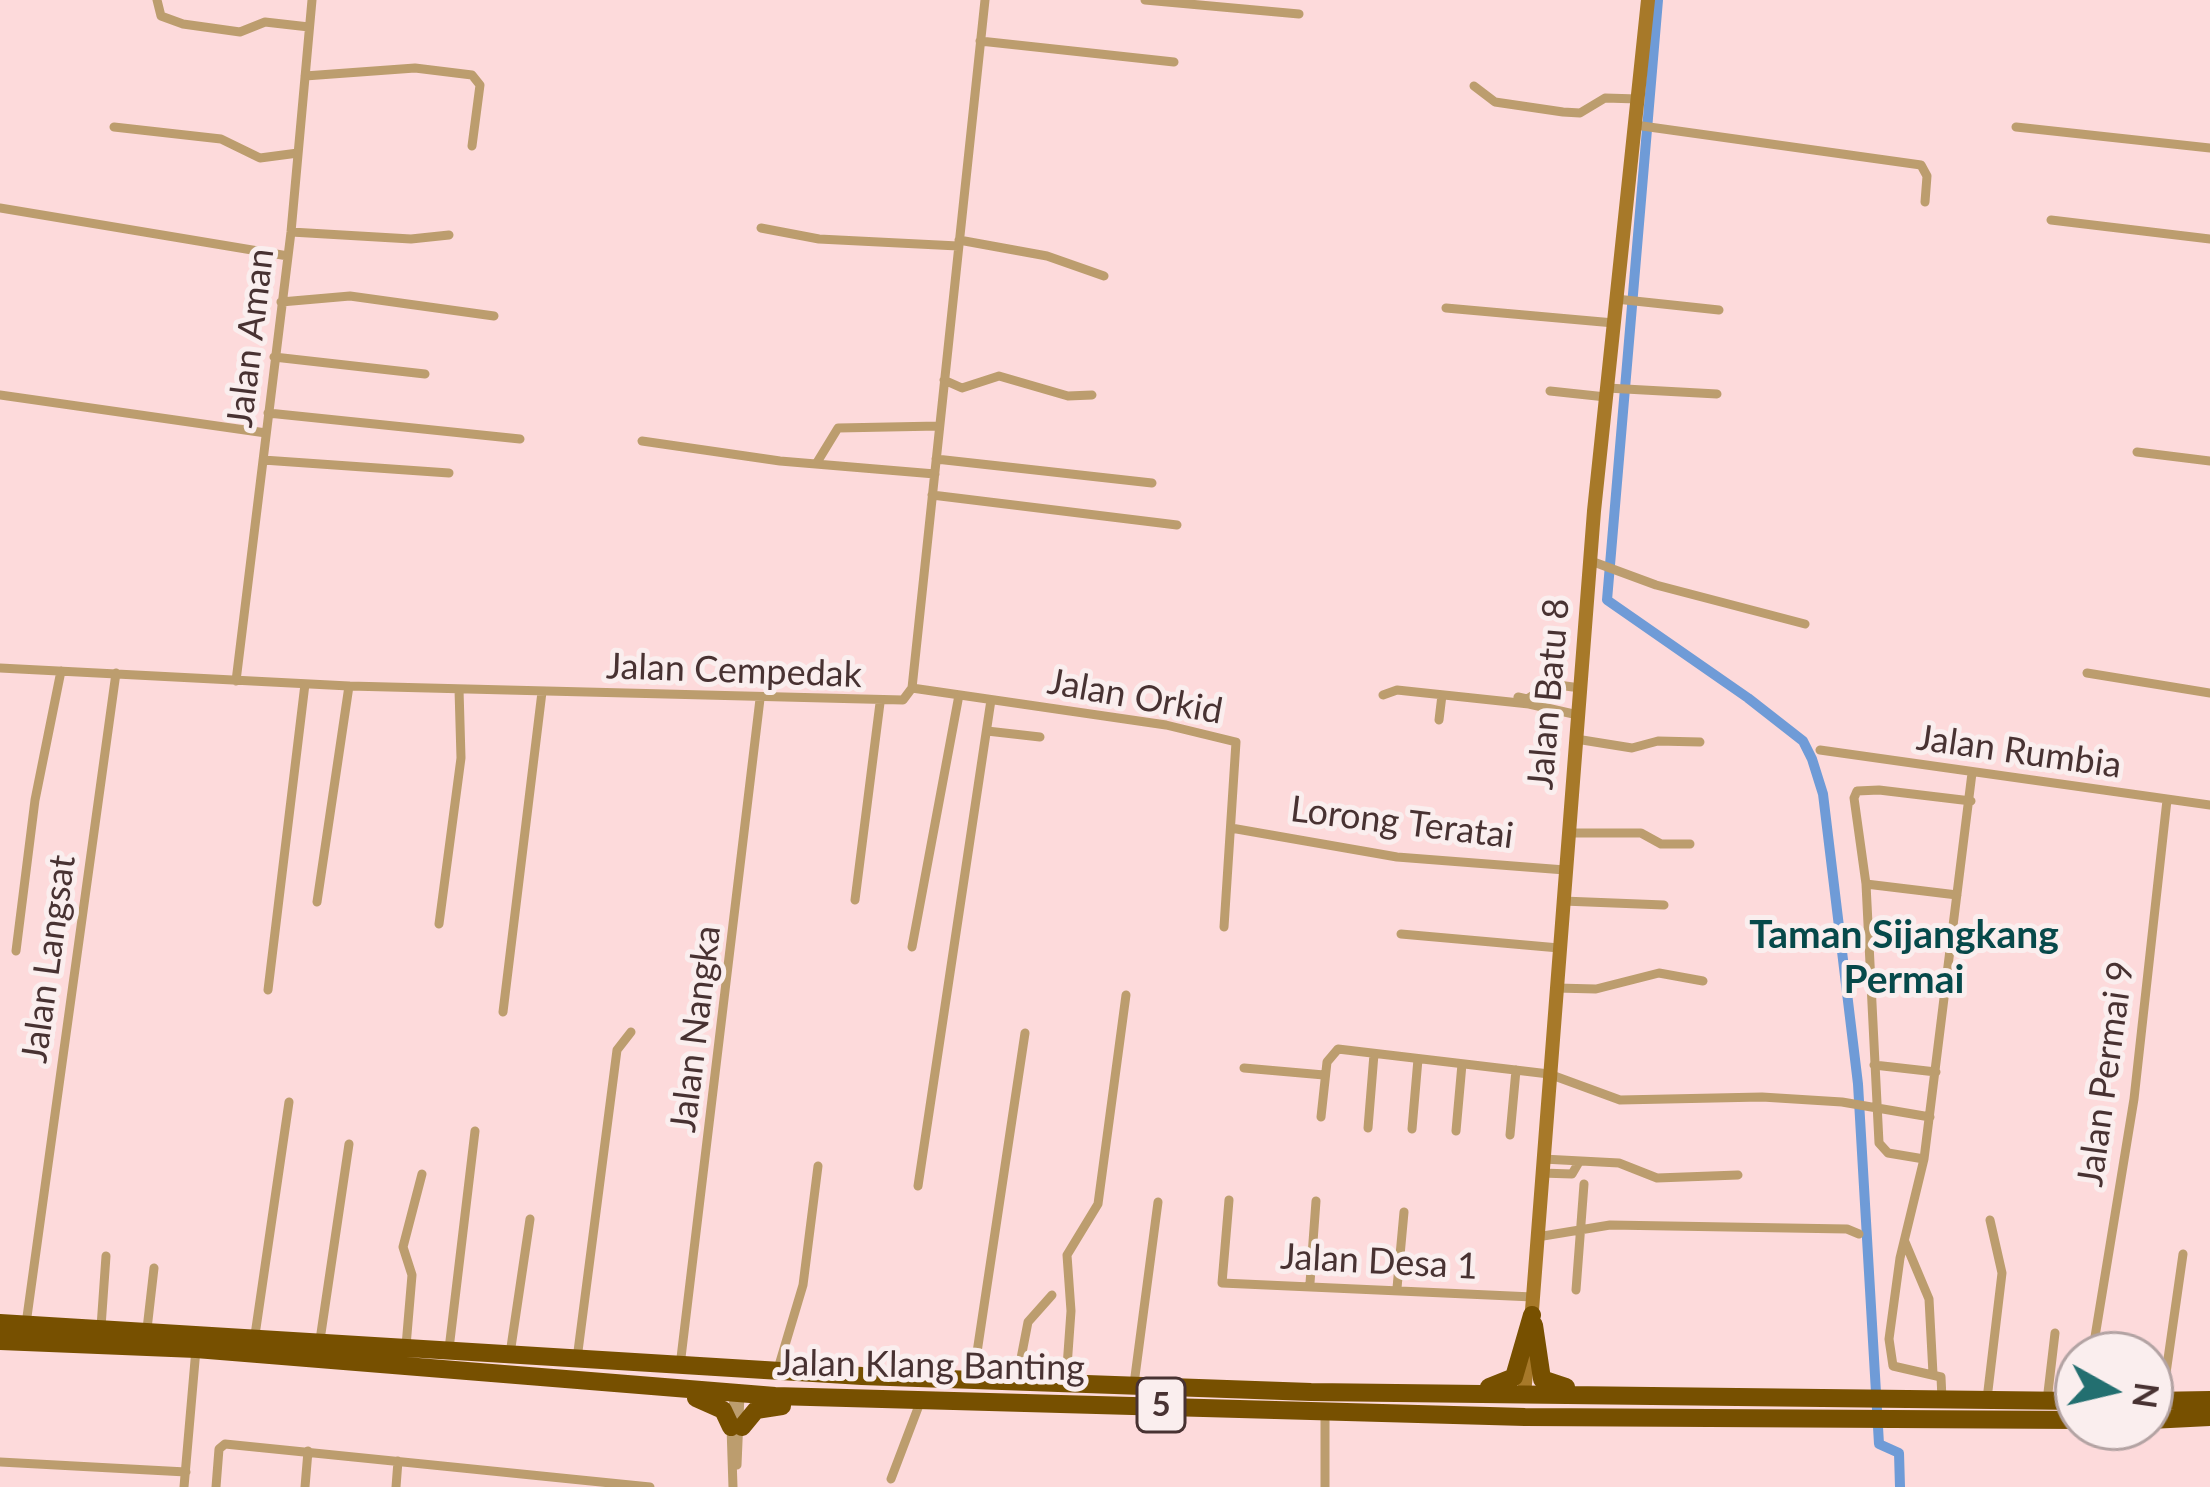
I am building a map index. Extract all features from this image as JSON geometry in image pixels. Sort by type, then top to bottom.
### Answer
[{"type":"highway","points":[[1377,1393],[1502,1386],[1517,1370],[1533,1306]]},
{"type":"highway","points":[[1533,1306],[1539,1370],[1548,1384],[1660,1396]]},
{"type":"highway","name":"Jalan Klang Banting","points":[[0,1323],[875,1376],[1377,1393],[2054,1400]]},
{"type":"highway","name":"Jalan Klang Banting","points":[[0,1341],[196,1349],[740,1394],[895,1400],[1583,1418],[2054,1420]]},
{"type":"highway","points":[[640,1365],[728,1378],[740,1394],[754,1381],[875,1376]]},
{"type":"highway","points":[[610,1384],[712,1402],[737,1427],[766,1406],[895,1400]]},
{"type":"highway","points":[[1384,1414],[1423,1408],[1500,1409],[1524,1394],[1541,1409],[1576,1411],[1583,1418]]},
{"type":"highway","points":[[2174,1401],[2210,1400]]},
{"type":"highway","points":[[2174,1419],[2210,1417]]},
{"type":"street","points":[[157,0],[161,16],[183,24],[240,32],[265,22],[309,26]]},
{"type":"street","name":"Jalan Aman","points":[[236,681],[272,461],[266,433],[277,414],[281,302],[312,0]]},
{"type":"street","name":"Jalan Cempedak","points":[[0,668],[349,686],[880,703],[904,700],[912,688],[985,0]]},
{"type":"street","points":[[1144,0],[1299,14]]},
{"type":"street","name":"Jalan Batu 8","points":[[1524,1394],[1580,688],[1597,564],[1614,323],[1623,299],[1648,0]]},
{"type":"street","points":[[980,41],[1174,62]]},
{"type":"street","points":[[305,76],[415,68],[472,74],[480,85],[472,146]]},
{"type":"street","points":[[1474,86],[1495,102],[1563,112],[1580,113],[1605,98],[1638,99]]},
{"type":"street","points":[[1640,124],[1922,165],[1927,176],[1925,202]]},
{"type":"street","points":[[2016,127],[2210,148]]},
{"type":"street","points":[[114,128],[220,139],[260,158],[298,153]]},
{"type":"street","points":[[0,208],[288,256]]},
{"type":"street","points":[[2051,220],[2210,239]]},
{"type":"street","points":[[761,228],[819,239],[959,243],[1047,256],[1104,276]]},
{"type":"street","points":[[291,232],[410,239],[449,235]]},
{"type":"street","points":[[281,302],[350,296],[494,316]]},
{"type":"street","points":[[1623,299],[1719,310]]},
{"type":"street","points":[[1446,308],[1614,323]]},
{"type":"street","points":[[279,357],[425,374]]},
{"type":"street","points":[[944,380],[971,387],[999,376],[1068,396],[1092,395]]},
{"type":"street","points":[[1550,391],[1717,394]]},
{"type":"street","points":[[0,395],[266,433]]},
{"type":"street","points":[[277,414],[520,439]]},
{"type":"street","points":[[816,464],[838,428],[939,426]]},
{"type":"street","points":[[642,441],[935,474]]},
{"type":"street","points":[[2137,452],[2210,461]]},
{"type":"street","points":[[936,459],[1152,482]]},
{"type":"street","points":[[272,461],[449,473]]},
{"type":"street","points":[[932,495],[1177,525]]},
{"type":"street","points":[[1597,564],[1805,624]]},
{"type":"street","points":[[16,951],[35,800],[62,671]]},
{"type":"street","name":"Jalan Langsat","points":[[26,1324],[116,673]]},
{"type":"street","points":[[2087,673],[2210,693]]},
{"type":"street","points":[[268,990],[305,684]]},
{"type":"street","points":[[1383,695],[1397,690],[1528,702],[1551,684],[1580,688]]},
{"type":"street","points":[[317,902],[349,686]]},
{"type":"street","name":"Jalan Orkid","points":[[912,688],[1233,740],[1238,757],[1224,927]]},
{"type":"street","points":[[440,924],[461,758],[459,689]]},
{"type":"street","points":[[503,1012],[542,692]]},
{"type":"street","points":[[1481,693],[1578,716]]},
{"type":"street","points":[[912,947],[959,695]]},
{"type":"street","points":[[1439,720],[1442,695]]},
{"type":"street","name":"Jalan Nangka","points":[[680,1366],[760,699]]},
{"type":"street","points":[[918,1186],[992,700]]},
{"type":"street","points":[[855,900],[880,703]]},
{"type":"street","points":[[987,731],[1040,737]]},
{"type":"street","points":[[1576,740],[1632,748],[1658,740],[1700,742]]},
{"type":"street","name":"Jalan Rumbia","points":[[1820,750],[2210,805]]},
{"type":"street","points":[[1942,1399],[1944,1380],[1933,1374],[1900,1372],[1893,1366],[1891,1318],[1924,1159],[1972,773]]},
{"type":"street","points":[[1924,1159],[1882,1150],[1873,1107],[1872,976],[1866,884],[1853,798],[1857,791],[1880,790],[1971,801]]},
{"type":"street","name":"Jalan Permai 9","points":[[2096,1331],[2134,1100],[2167,800]]},
{"type":"street","name":"Lorong Teratai","points":[[1232,828],[1418,860],[1474,859],[1565,870]]},
{"type":"street","points":[[1568,833],[1641,833],[1660,844],[1690,844]]},
{"type":"street","points":[[1866,884],[1957,895]]},
{"type":"street","points":[[1563,901],[1664,904]]},
{"type":"street","points":[[1400,934],[1559,948]]},
{"type":"street","points":[[1556,988],[1610,987],[1631,976],[1659,973],[1703,981]]},
{"type":"street","points":[[1872,976],[1947,987]]},
{"type":"street","points":[[1066,1381],[1071,1311],[1067,1255],[1098,1204],[1126,995]]},
{"type":"street","points":[[578,1359],[617,1050],[631,1032]]},
{"type":"street","points":[[973,1378],[1025,1033]]},
{"type":"street","points":[[1321,1117],[1324,1075],[1338,1049],[1549,1074],[1620,1100],[1691,1096],[1842,1102],[1930,1117]]},
{"type":"street","points":[[1368,1128],[1374,1054]]},
{"type":"street","points":[[1412,1129],[1418,1059]]},
{"type":"street","points":[[1456,1131],[1462,1064]]},
{"type":"street","points":[[1874,1065],[1936,1072]]},
{"type":"street","points":[[1244,1068],[1324,1075]]},
{"type":"street","points":[[1510,1135],[1516,1070]]},
{"type":"street","points":[[255,1335],[289,1102]]},
{"type":"street","points":[[449,1349],[475,1131]]},
{"type":"street","points":[[320,1340],[349,1144]]},
{"type":"street","points":[[1542,1166],[1572,1174],[1579,1162],[1619,1163],[1657,1178],[1738,1175]]},
{"type":"street","points":[[777,1372],[803,1285],[818,1166]]},
{"type":"street","points":[[406,1346],[412,1275],[403,1247],[422,1174]]},
{"type":"street","points":[[1576,1290],[1584,1184]]},
{"type":"street","name":"Jalan Desa 1","points":[[1229,1200],[1222,1283],[1498,1294],[1533,1306]]},
{"type":"street","points":[[1310,1283],[1316,1201]]},
{"type":"street","points":[[1134,1384],[1159,1202]]},
{"type":"street","points":[[1397,1288],[1404,1212]]},
{"type":"street","points":[[510,1354],[530,1219]]},
{"type":"street","points":[[1987,1399],[2003,1257],[1990,1220]]},
{"type":"street","points":[[1537,1237],[1598,1225],[1847,1229],[1858,1234]]},
{"type":"street","points":[[1905,1242],[1929,1299],[1933,1374]]},
{"type":"street","points":[[2169,1331],[2183,1254]]},
{"type":"street","points":[[100,1327],[106,1256]]},
{"type":"street","points":[[147,1329],[154,1268]]},
{"type":"street","points":[[1017,1378],[1028,1322],[1052,1295]]},
{"type":"street","points":[[2047,1400],[2054,1341]]},
{"type":"street","points":[[184,1487],[196,1349]]},
{"type":"street","points":[[733,1487],[740,1394]]},
{"type":"street","points":[[891,1479],[921,1400]]},
{"type":"street","points":[[1325,1410],[1325,1487]]},
{"type":"street","points":[[216,1487],[219,1449],[225,1444],[573,1483],[650,1487]]},
{"type":"street","points":[[305,1487],[308,1451]]},
{"type":"street","points":[[396,1487],[398,1461]]},
{"type":"street","points":[[0,1462],[185,1472]]},
{"type":"street","points":[[483,1487],[484,1470]]},
{"type":"waterway","points":[[1658,0],[1607,600],[1748,698],[1803,741],[1812,759],[1823,794],[1858,1084],[1879,1444],[1899,1453],[1900,1487]]},
{"type":"district","name":"Taman Sijangkang Permai","points":[[1904,958]]}]
